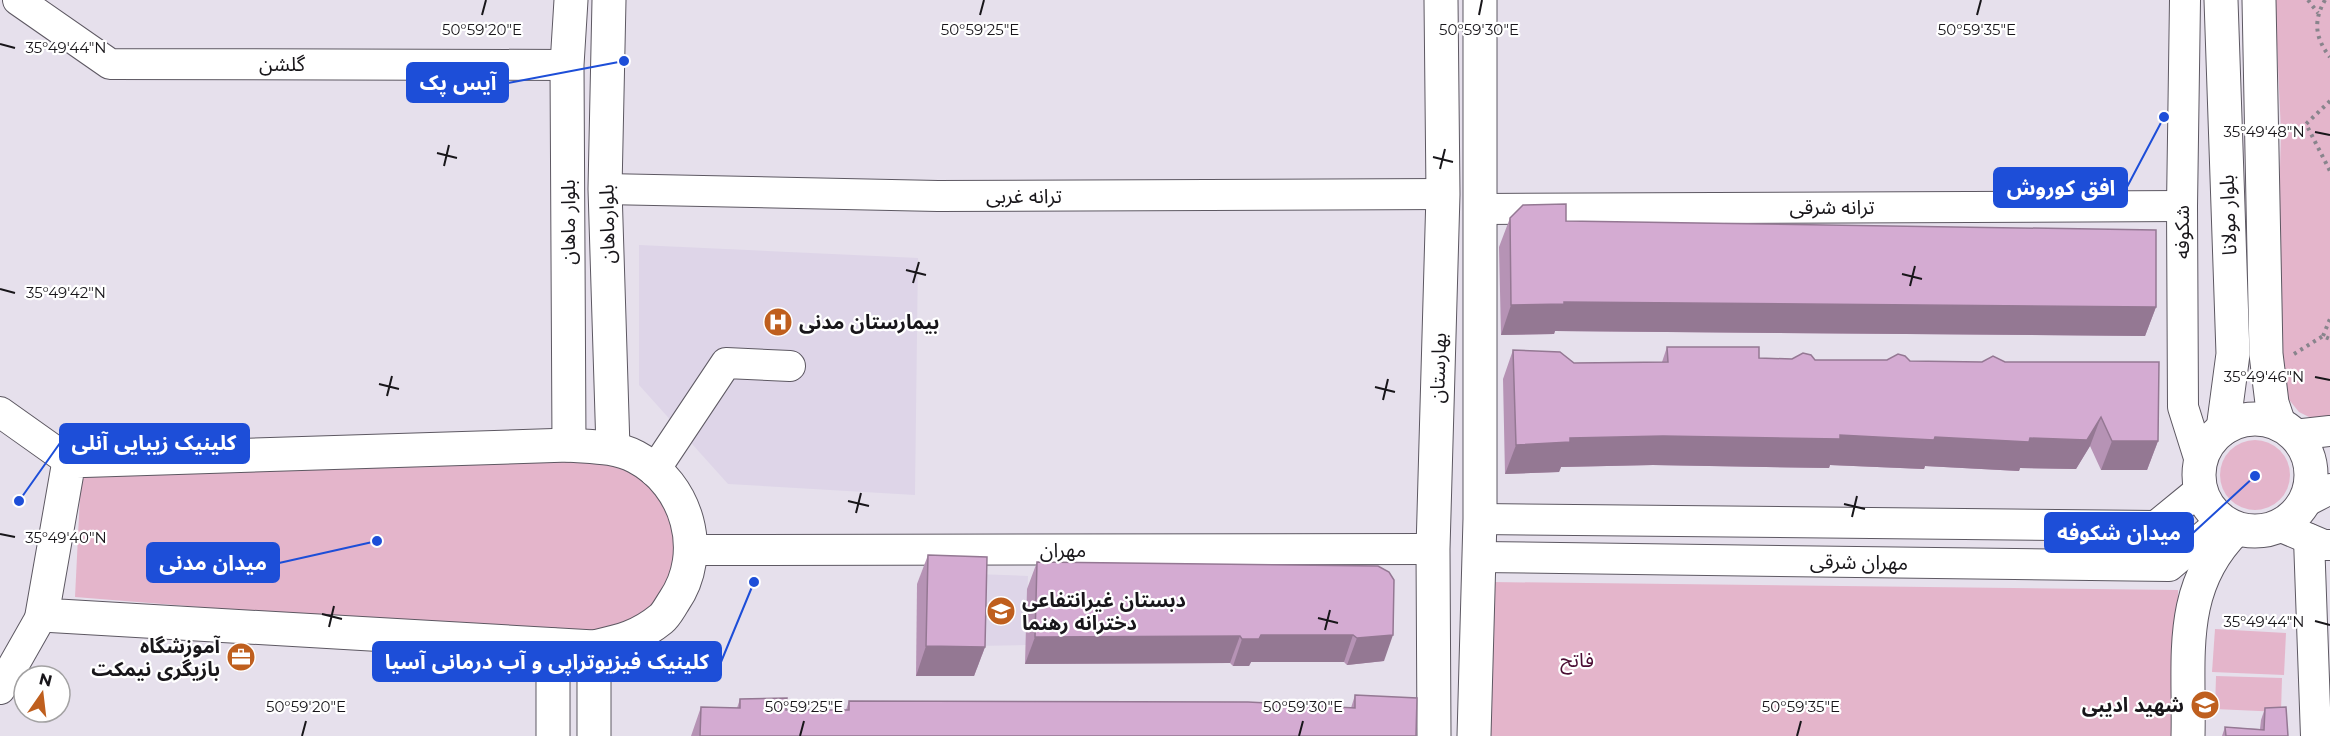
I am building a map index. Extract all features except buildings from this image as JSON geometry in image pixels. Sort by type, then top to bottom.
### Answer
[{"type":"main road","name":"بلوار ماهان","points":[[569,445],[567,65],[571,0]]},
{"type":"main road","name":"بلوارماهان","points":[[609,0],[605,189],[612,448]]},
{"type":"main road","name":"بهارستان","points":[[1434,736],[1433,549],[1443,194],[1442,0]]},
{"type":"main road","points":[[1474,736],[1480,519],[1482,209],[1480,0]]},
{"type":"main road","name":"بلوار مولانا","points":[[2221,0],[2233,354],[2223,429]]},
{"type":"main road","name":"بلوار مولانا","points":[[2259,0],[2268,370],[2272,403],[2287,430]]},
{"type":"main road","points":[[2256,419],[2287,430],[2305,450],[2311,467],[2310,491],[2317,495],[2292,519],[2279,526],[2250,532],[2229,525],[2212,512],[2200,475],[2209,443],[2223,429],[2234,423],[2256,419]]},
{"type":"main road","points":[[569,445],[612,448],[637,457],[667,481],[686,513],[692,550],[684,587],[663,618],[632,639],[594,647],[42,615],[69,461],[569,445]]},
{"type":"main road","points":[[2188,736],[2191,607],[2201,575],[2229,525]]},
{"type":"main road","points":[[553,645],[553,736]]},
{"type":"main road","points":[[594,647],[594,736]]},
{"type":"street","name":"گلشن","points":[[18,0],[110,64],[567,65]]},
{"type":"street","name":"شکوفه","points":[[2185,0],[2182,206],[2183,407],[2200,475]]},
{"type":"street","name":"ترانه غربی","points":[[605,189],[938,196],[1443,194]]},
{"type":"street","name":"ترانه شرقی","points":[[1482,209],[2182,206]]},
{"type":"street","points":[[654,471],[726,363],[790,366]]},
{"type":"street","points":[[0,412],[69,461]]},
{"type":"street","points":[[2287,430],[2330,431]]},
{"type":"street","name":"مهران شرقی","points":[[1480,519],[2157,526],[2200,475]]},
{"type":"street","name":"مهران شرقی","points":[[1479,557],[2169,566],[2229,525]]},
{"type":"street","points":[[2279,526],[2319,542],[2316,736]]},
{"type":"street","name":"مهران","points":[[692,550],[1433,549]]},
{"type":"street","points":[[0,689],[42,615]]},
{"type":"path","points":[[2308,0],[2318,13]]},
{"type":"path","points":[[2325,0],[2318,13],[2316,29],[2321,45],[2330,57]]},
{"type":"path","points":[[2330,100],[2307,124],[2330,171]]},
{"type":"path","points":[[2268,370],[2323,336],[2330,319]]},
{"type":"path","points":[[2323,336],[2330,339]]},
{"type":"shaded area","name":"بیمارستان مدنی","points":[[639,245],[918,258],[915,495],[728,484],[639,385]]},
{"type":"shaded area","name":"دبستان غیرانتفاعی دخترانه رهنما","points":[[976,574],[1028,576],[1026,645],[975,646]]},
{"type":"green space","points":[[2275,0],[2330,0],[2330,421],[2317,421],[2299,412],[2282,391],[2278,239],[2281,132]]},
{"type":"green space","points":[[2262,440],[2275,446],[2284,455],[2288,461],[2290,475],[2288,489],[2280,500],[2269,508],[2248,510],[2230,500],[2222,489],[2220,468],[2230,450],[2241,442]]},
{"type":"green space","points":[[592,458],[631,469],[655,489],[675,525],[676,557],[667,587],[653,609],[601,634],[565,636],[75,597],[81,475]]},
{"type":"green space","name":"فاتح","points":[[1492,582],[2178,590],[2178,736],[1487,736]]},
{"type":"green space","points":[[2215,629],[2286,633],[2284,675],[2212,672]]},
{"type":"green space","points":[[2216,676],[2282,678],[2281,712],[2215,709]]},
{"type":"place","name":"آیس پک","points":[[624,61]]},
{"type":"place","name":"افق کوروش","points":[[2164,117]]},
{"type":"place","name":"بیمارستان مدنی","points":[[778,322]]},
{"type":"place","name":"میدان شکوفه","points":[[2255,476]]},
{"type":"place","name":"کلینیک زیبایی آنلی","points":[[19,501]]},
{"type":"place","name":"میدان مدنی","points":[[377,541]]},
{"type":"place","name":"کلینیک فیزیوتراپی و آب درمانی آسیا","points":[[754,582]]},
{"type":"place","name":"دبستان غیرانتفاعی دخترانه رهنما","points":[[1001,611]]},
{"type":"place","name":"آموزشگاه بازیگری نیمکت","points":[[241,657]]},
{"type":"place","name":"شهید ادیبی","points":[[2205,705]]}]
